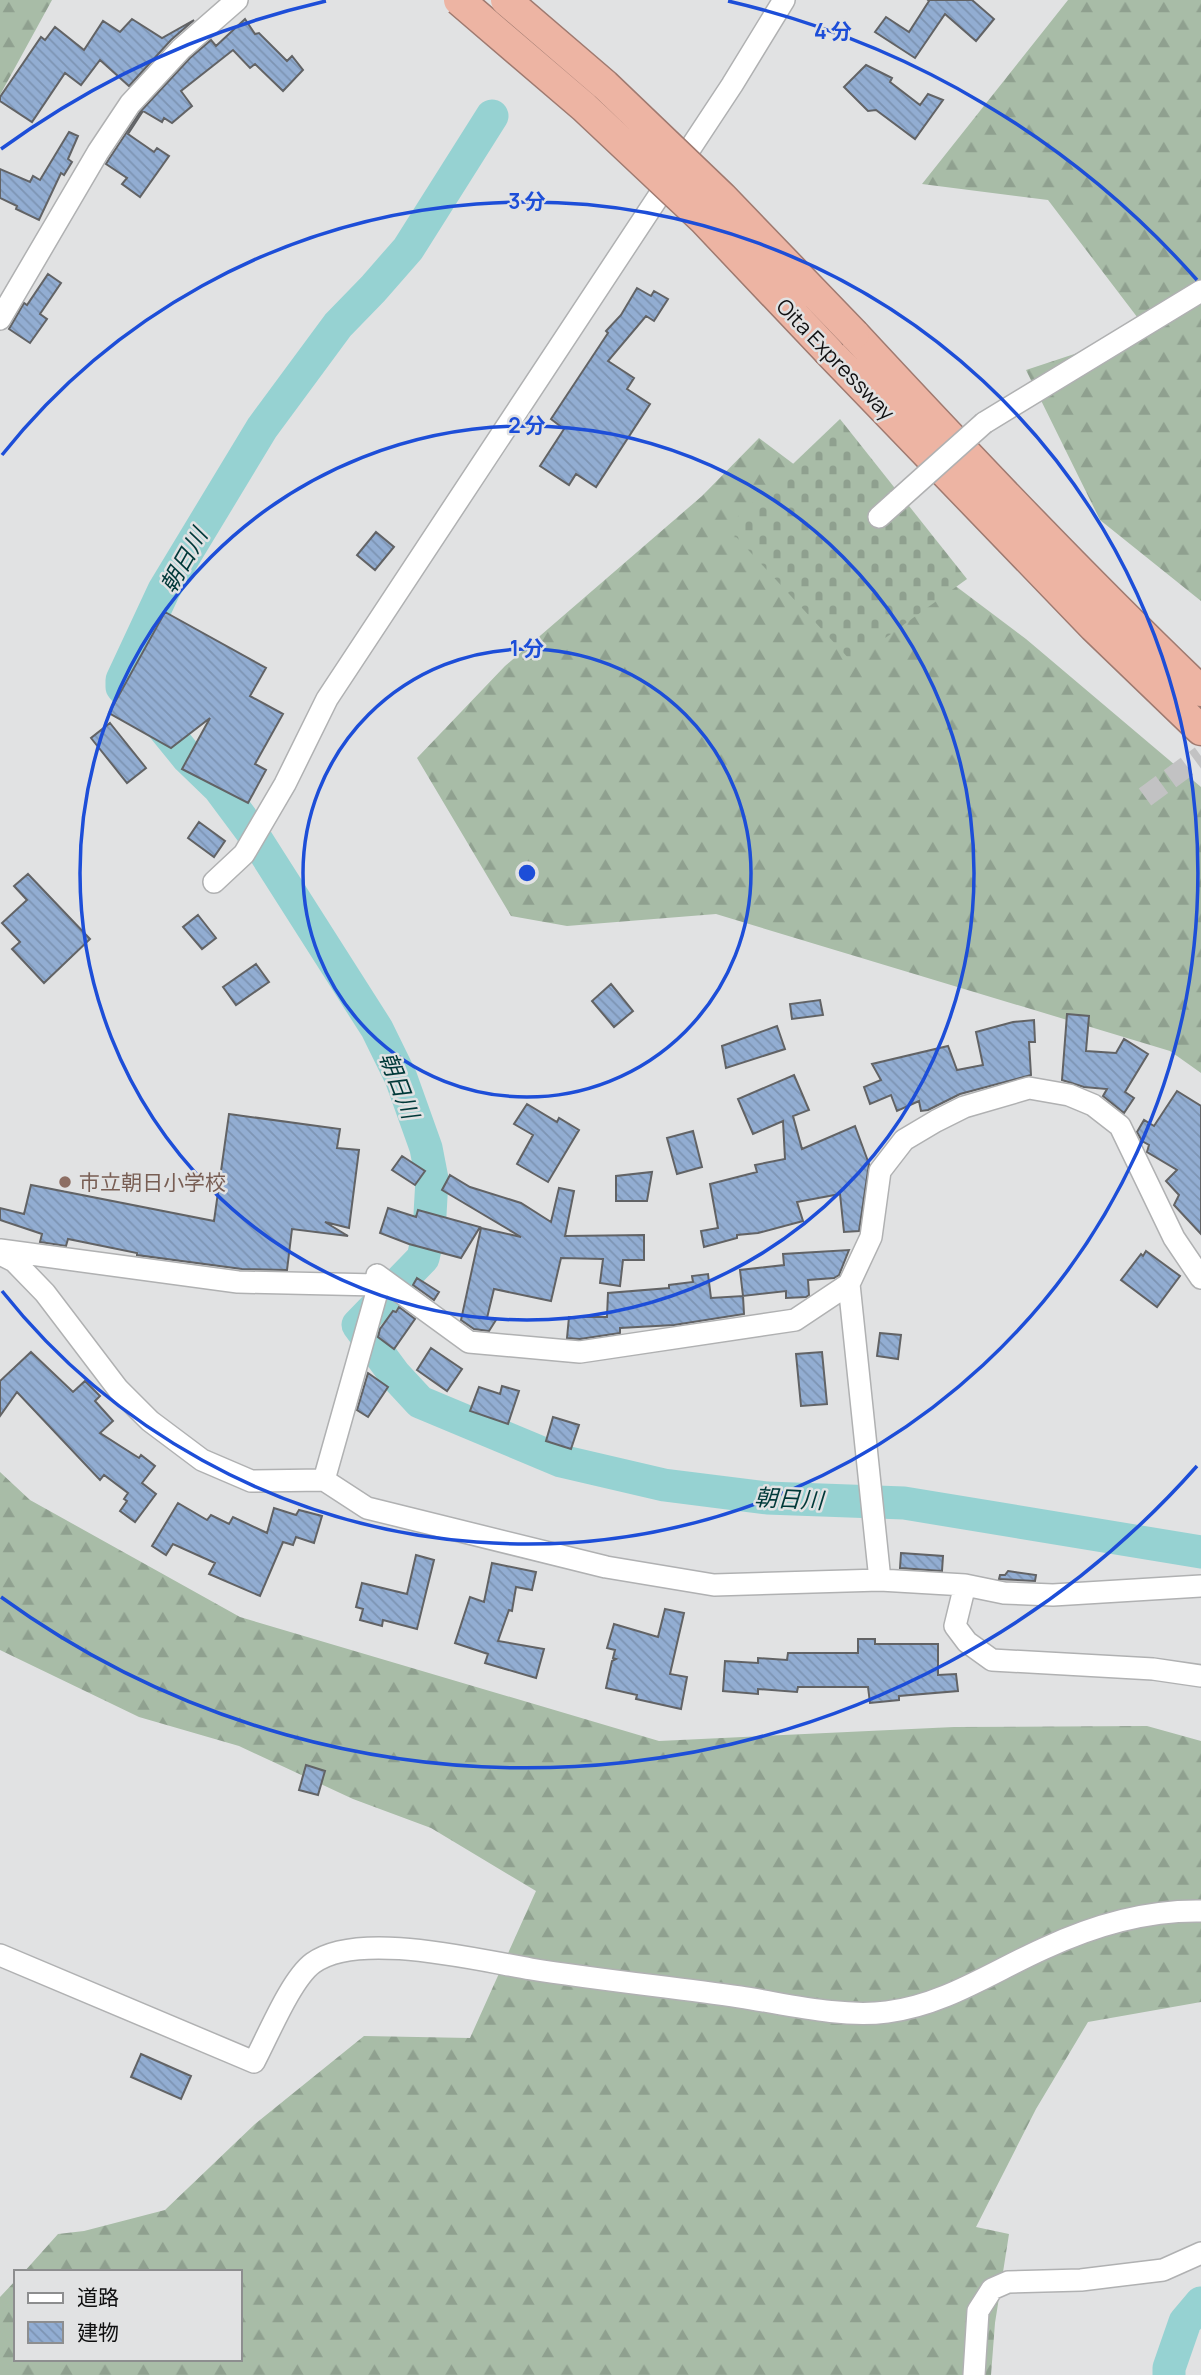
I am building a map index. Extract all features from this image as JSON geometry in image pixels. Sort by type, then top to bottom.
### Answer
[{"type":"highway","name":"Oita Expressway","points":[[459,0],[584,107],[703,219],[1094,627],[1201,730]]},
{"type":"highway","name":"Oita Expressway","points":[[506,0],[606,85],[722,197],[1112,607],[1201,691]]},
{"type":"street","points":[[0,319],[98,152],[130,104],[181,49],[237,0]]},
{"type":"street","points":[[214,882],[244,854],[285,784],[327,699],[732,85],[784,0]]},
{"type":"street","points":[[879,517],[985,423],[1201,292]]},
{"type":"street","points":[[324,1480],[377,1285],[377,1275],[469,1342],[580,1352],[795,1320],[849,1284],[872,1237],[880,1171],[904,1140],[964,1107],[1029,1088],[1069,1095],[1093,1105],[1120,1126],[1174,1238],[1201,1278]]},
{"type":"street","points":[[0,1252],[238,1282],[377,1285]]},
{"type":"street","points":[[0,1252],[14,1261],[46,1293],[118,1389],[150,1421],[202,1460],[251,1481],[324,1480],[367,1508],[606,1567],[715,1585],[880,1580],[965,1585],[1004,1593],[1053,1595],[1201,1586]]},
{"type":"street","points":[[849,1284],[880,1580]]},
{"type":"street","points":[[965,1585],[955,1626],[967,1642],[992,1660],[1153,1669],[1201,1676]]},
{"type":"street","points":[[0,1955],[254,2062],[298,1979],[319,1959],[351,1949],[386,1948],[440,1954],[534,1970],[866,2013],[887,2012],[943,1998],[1045,1948],[1111,1924],[1175,1911],[1201,1911]]},
{"type":"street","points":[[974,2375],[978,2311],[992,2289],[1009,2282],[1080,2280],[1163,2270],[1201,2253]]},
{"type":"green space","points":[[0,0],[52,0],[0,95]]},
{"type":"green space","points":[[1068,0],[1201,0],[1201,601],[1100,520],[1026,370],[1147,330],[1048,200],[922,184]]},
{"type":"green space","points":[[840,419],[967,579],[852,662],[727,527]]},
{"type":"green space","points":[[759,438],[1026,639],[1201,787],[1201,1073],[1170,1051],[716,914],[567,926],[511,916],[417,758],[505,666],[702,496]]},
{"type":"green space","points":[[0,1472],[30,1500],[240,1617],[659,1741],[954,1727],[1147,1726],[1201,1741],[1201,2002],[1088,2022],[1036,2109],[976,2227],[1009,2234],[995,2323],[991,2375],[0,2375],[0,2297],[14,2282],[14,2361],[242,2361],[242,2270],[26,2270],[58,2234],[84,2231],[165,2210],[255,2124],[364,2036],[470,2038],[536,1891],[431,1828],[353,1799],[239,1746],[139,1717],[0,1650]]},
{"type":"building","points":[[928,0],[972,0],[994,19],[976,41],[945,14],[915,58],[875,32],[886,17],[909,32]]},
{"type":"building","points":[[132,19],[162,38],[194,20],[171,40],[129,86],[100,60],[81,85],[65,73],[32,122],[0,101],[0,97],[41,37],[45,40],[55,27],[84,50],[103,21],[120,32]]},
{"type":"building","points":[[245,19],[255,34],[259,33],[287,61],[292,56],[303,70],[283,91],[255,64],[250,68],[233,50],[181,91],[192,106],[172,123],[164,118],[162,122],[143,111],[128,134],[154,152],[157,148],[169,156],[140,197],[122,184],[127,178],[106,164],[140,112],[190,58],[211,40],[216,46]]},
{"type":"building","points":[[866,65],[892,78],[890,82],[920,105],[928,94],[943,100],[915,139],[876,110],[868,111],[844,87]]},
{"type":"building","points":[[69,132],[78,136],[68,159],[72,162],[64,175],[61,173],[39,220],[0,198],[0,169],[30,182],[33,176],[40,180]]},
{"type":"building","points":[[48,274],[61,283],[40,314],[47,319],[30,343],[9,329],[24,303],[27,305]]},
{"type":"building","points":[[637,288],[651,296],[654,291],[668,299],[654,321],[646,316],[608,361],[634,378],[627,389],[650,404],[596,487],[576,474],[569,485],[540,466],[564,429],[551,419],[608,333],[606,331],[621,315]]},
{"type":"building","points":[[376,532],[394,547],[375,570],[357,555]]},
{"type":"building","points":[[165,612],[266,668],[250,696],[283,714],[255,764],[266,770],[248,803],[182,769],[210,718],[171,748],[109,713]]},
{"type":"building","points":[[110,723],[146,768],[127,783],[91,738]]},
{"type":"building","points":[[199,822],[225,841],[214,857],[188,838]]},
{"type":"building","points":[[28,874],[90,939],[44,983],[12,949],[20,942],[2,923],[27,900],[14,886]]},
{"type":"building","points":[[198,915],[216,938],[202,949],[183,927]]},
{"type":"building","points":[[256,964],[269,982],[236,1005],[223,987]]},
{"type":"building","points":[[611,984],[633,1011],[614,1027],[592,1001]]},
{"type":"building","points":[[820,1000],[823,1015],[792,1019],[790,1004]]},
{"type":"building","points":[[1067,1014],[1089,1016],[1086,1051],[1116,1053],[1124,1039],[1148,1054],[1125,1092],[1134,1098],[1124,1113],[1103,1096],[1107,1089],[1084,1087],[1062,1080]]},
{"type":"building","points":[[1034,1020],[1035,1042],[1029,1042],[1031,1075],[960,1094],[928,1110],[921,1111],[919,1101],[897,1111],[891,1095],[870,1104],[864,1087],[881,1080],[872,1064],[948,1046],[957,1070],[983,1065],[976,1032],[1013,1022]]},
{"type":"building","points":[[777,1026],[785,1049],[726,1068],[722,1046]]},
{"type":"building","points":[[794,1075],[809,1110],[793,1116],[802,1149],[855,1126],[869,1164],[859,1231],[844,1232],[840,1194],[797,1202],[803,1221],[758,1233],[737,1235],[737,1238],[704,1247],[701,1231],[718,1228],[710,1184],[757,1172],[755,1165],[785,1159],[783,1121],[753,1134],[738,1099]]},
{"type":"building","points":[[1177,1091],[1201,1106],[1201,1234],[1174,1205],[1179,1195],[1166,1181],[1177,1170],[1147,1152],[1149,1145],[1142,1141],[1137,1132],[1144,1120],[1154,1126]]},
{"type":"building","points":[[527,1104],[557,1122],[559,1118],[579,1130],[548,1182],[517,1164],[533,1135],[514,1124]]},
{"type":"building","points":[[229,1114],[340,1129],[337,1148],[359,1150],[349,1228],[325,1222],[348,1236],[292,1229],[287,1270],[242,1269],[137,1255],[68,1239],[66,1246],[40,1242],[42,1234],[0,1220],[0,1208],[24,1214],[31,1185],[214,1221]]},
{"type":"building","points":[[693,1131],[702,1167],[677,1174],[667,1138]]},
{"type":"building","points":[[402,1156],[425,1171],[415,1185],[392,1170]]},
{"type":"building","points":[[652,1172],[647,1201],[616,1201],[616,1176]]},
{"type":"building","points":[[450,1175],[470,1187],[521,1203],[551,1222],[559,1188],[574,1191],[565,1236],[644,1235],[644,1260],[623,1260],[620,1286],[600,1283],[603,1259],[561,1258],[551,1301],[494,1289],[487,1318],[496,1320],[489,1331],[474,1329],[461,1320],[481,1228],[521,1237],[442,1190]]},
{"type":"building","points":[[388,1208],[416,1217],[418,1210],[480,1227],[461,1258],[380,1233]]},
{"type":"building","points":[[849,1250],[839,1275],[834,1278],[808,1280],[809,1295],[806,1297],[786,1298],[786,1291],[743,1296],[740,1270],[784,1265],[783,1254]]},
{"type":"building","points":[[1146,1251],[1180,1276],[1157,1307],[1121,1280]]},
{"type":"building","points":[[708,1274],[711,1298],[743,1296],[744,1314],[674,1325],[620,1328],[620,1333],[580,1339],[567,1338],[569,1317],[607,1317],[608,1293],[669,1288],[669,1285],[693,1282],[692,1276]]},
{"type":"building","points":[[417,1278],[439,1292],[434,1300],[413,1285]]},
{"type":"building","points":[[399,1307],[415,1319],[394,1349],[378,1337],[380,1329]]},
{"type":"building","points":[[880,1333],[901,1335],[898,1359],[877,1356]]},
{"type":"building","points":[[431,1348],[462,1369],[447,1391],[417,1370]]},
{"type":"building","points":[[31,1352],[73,1392],[85,1381],[100,1396],[95,1401],[113,1421],[100,1433],[139,1458],[141,1455],[155,1466],[142,1483],[156,1494],[135,1522],[120,1511],[127,1501],[124,1499],[128,1493],[104,1475],[100,1480],[17,1392],[0,1416],[0,1381]]},
{"type":"building","points":[[822,1352],[827,1404],[801,1406],[796,1354]]},
{"type":"building","points":[[368,1373],[388,1387],[368,1417],[357,1410]]},
{"type":"building","points":[[502,1386],[519,1391],[508,1424],[470,1411],[479,1387],[500,1394]]},
{"type":"building","points":[[553,1417],[579,1425],[571,1449],[546,1441]]},
{"type":"building","points":[[178,1503],[207,1520],[211,1515],[229,1524],[233,1517],[267,1533],[274,1508],[296,1515],[299,1510],[322,1516],[314,1543],[296,1537],[293,1545],[283,1542],[260,1596],[209,1574],[215,1563],[173,1544],[166,1555],[152,1546]]},
{"type":"building","points":[[901,1553],[943,1556],[942,1571],[900,1568]]},
{"type":"building","points":[[416,1555],[434,1560],[417,1629],[383,1620],[382,1626],[360,1620],[363,1609],[356,1607],[362,1583],[407,1594]]},
{"type":"building","points":[[492,1563],[536,1572],[532,1590],[516,1587],[512,1611],[509,1610],[498,1641],[544,1649],[536,1678],[485,1663],[488,1654],[455,1643],[470,1597],[484,1602]]},
{"type":"building","points":[[1008,1571],[1036,1575],[1035,1581],[999,1579],[1000,1575],[1005,1575]]},
{"type":"building","points":[[665,1609],[684,1613],[670,1674],[687,1677],[681,1709],[636,1699],[637,1695],[606,1688],[612,1661],[616,1659],[613,1658],[615,1650],[607,1648],[614,1624],[658,1637]]},
{"type":"building","points":[[858,1639],[875,1639],[875,1644],[938,1644],[938,1675],[956,1674],[958,1691],[899,1696],[899,1700],[870,1703],[868,1687],[798,1687],[797,1692],[758,1689],[758,1694],[723,1691],[725,1661],[758,1663],[758,1658],[787,1660],[788,1653],[858,1653]]},
{"type":"building","points":[[306,1765],[325,1771],[318,1795],[299,1790]]},
{"type":"building","points":[[141,2054],[191,2076],[181,2099],[131,2077]]},
{"type":"waterway","name":"朝日川","points":[[492,116],[408,249],[338,325],[262,428],[164,590],[122,680],[122,687],[139,707],[162,726],[188,758],[219,788],[251,831],[377,1029],[401,1078],[426,1148],[432,1179],[429,1232],[423,1258],[358,1325],[395,1375],[420,1402],[561,1461],[664,1485],[767,1498],[904,1503],[1201,1552]]},
{"type":"waterway","points":[[1169,2375],[1185,2322],[1201,2303]]},
{"type":"tunnel","points":[[1145,797],[1201,756]]},
{"type":"place","name":"市立朝日小学校","points":[[65,1182]]}]
